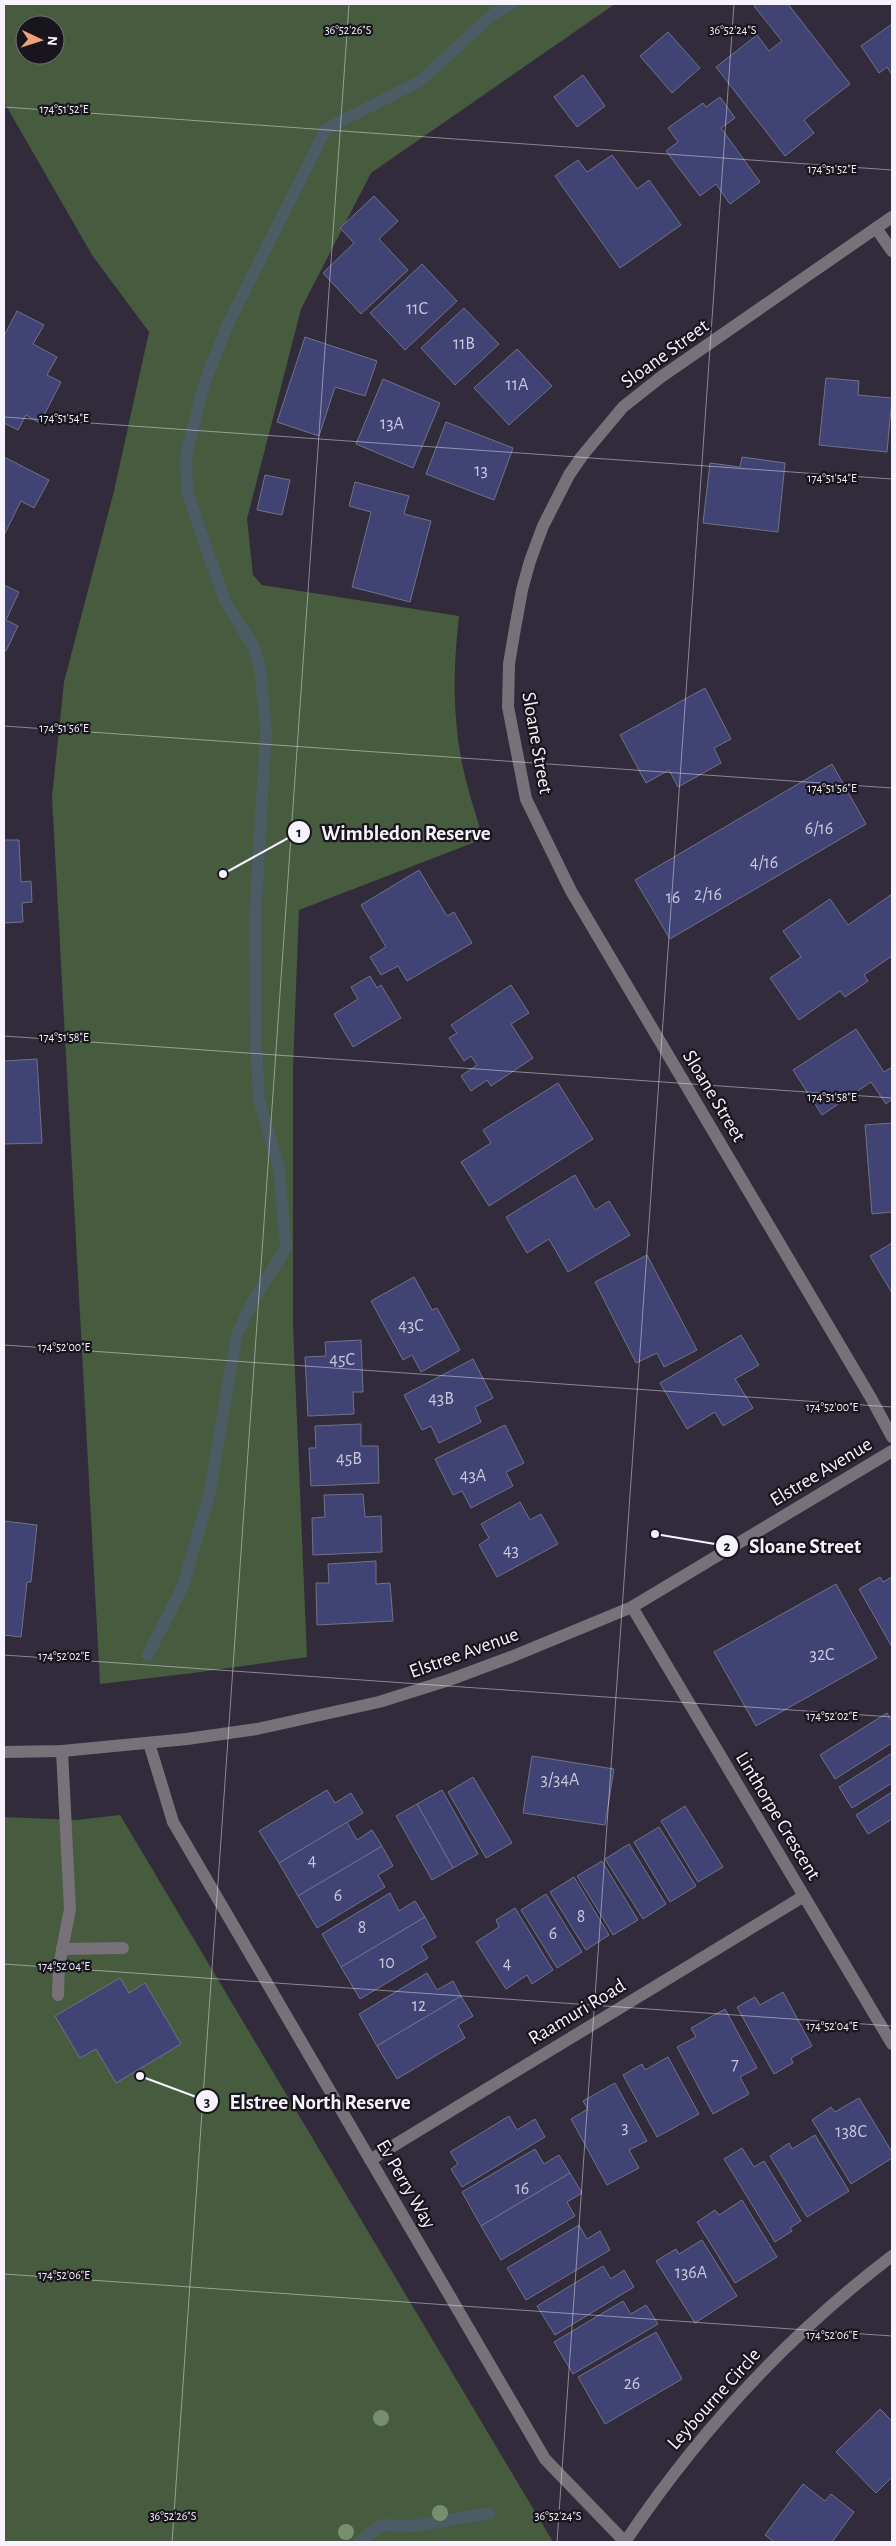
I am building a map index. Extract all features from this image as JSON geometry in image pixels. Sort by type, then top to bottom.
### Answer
[{"type":"street","name":"Sloane Street","points":[[892,217],[661,377],[623,407],[582,456],[569,475],[543,526],[530,561],[522,590],[509,664],[508,707],[526,799],[570,891],[871,1398],[892,1437]]},
{"type":"street","points":[[876,228],[892,251]]},
{"type":"street","name":"Elstree Avenue","points":[[4,1752],[62,1751],[149,1743],[257,1729],[379,1702],[511,1657],[632,1607],[892,1451]]},
{"type":"street","name":"Linthorpe Crescent","points":[[632,1607],[892,2044]]},
{"type":"street","name":"Ev Perry Way","points":[[149,1743],[173,1822],[545,2459],[625,2542]]},
{"type":"street","points":[[58,1995],[58,1966],[70,1909],[62,1751]]},
{"type":"street","name":"Raamuri Road","points":[[370,2160],[804,1896]]},
{"type":"street","points":[[62,1949],[123,1948]]},
{"type":"street","name":"Leybourne Circle","points":[[625,2542],[656,2496],[726,2410],[824,2312],[892,2256]]},
{"type":"green space","points":[[4,4],[615,4],[371,173],[301,309],[247,519],[253,575],[262,585],[459,616],[455,674],[457,733],[466,781],[483,839],[299,910],[293,1067],[293,1326],[307,1657],[100,1684],[52,797],[64,682],[114,491],[149,332],[92,255],[4,102]]},
{"type":"green space","points":[[120,1815],[553,2542],[4,2542],[4,1817],[76,1820]]},
{"type":"building","points":[[757,4],[788,4],[850,84],[804,120],[814,133],[785,156],[716,67],[757,35],[769,51],[782,41],[754,6]]},
{"type":"building","points":[[892,24],[892,75],[887,67],[879,73],[861,46]]},
{"type":"building","points":[[668,32],[700,68],[672,93],[640,56]]},
{"type":"building","points":[[583,75],[605,106],[577,127],[554,97]]},
{"type":"building","points":[[720,97],[735,118],[721,128],[760,182],[730,204],[716,184],[700,196],[666,151],[678,142],[668,128],[703,103],[706,107]]},
{"type":"building","points":[[612,155],[637,189],[649,180],[681,225],[620,268],[555,176],[578,160],[587,172]]},
{"type":"building","points":[[374,196],[398,221],[379,239],[408,270],[361,314],[323,273],[354,243],[340,228]]},
{"type":"building","points":[[422,264],[457,301],[405,350],[370,313]]},
{"type":"building","points":[[464,308],[499,344],[455,385],[421,348]]},
{"type":"building","points":[[17,311],[44,325],[33,344],[57,357],[47,375],[61,382],[40,423],[26,415],[18,430],[4,423],[4,336]]},
{"type":"building","points":[[305,337],[377,361],[365,396],[335,387],[319,436],[277,422]]},
{"type":"building","points":[[517,349],[552,386],[509,425],[474,388]]},
{"type":"building","points":[[826,378],[859,381],[858,395],[892,398],[887,452],[819,445]]},
{"type":"building","points":[[383,379],[440,403],[413,468],[356,444]]},
{"type":"building","points":[[446,422],[513,448],[494,500],[426,474]]},
{"type":"building","points":[[4,457],[49,480],[34,508],[21,501],[4,535]]},
{"type":"building","points":[[742,457],[785,463],[778,532],[703,523],[710,463],[740,467]]},
{"type":"building","points":[[265,475],[290,480],[282,515],[257,510]]},
{"type":"building","points":[[355,482],[409,496],[404,514],[431,521],[410,602],[352,587],[371,512],[349,506]]},
{"type":"building","points":[[4,585],[19,592],[6,620],[18,626],[6,651],[4,650]]},
{"type":"building","points":[[705,688],[731,739],[714,748],[721,763],[678,787],[669,770],[646,783],[620,735]]},
{"type":"building","points":[[832,764],[866,824],[670,939],[635,880]]},
{"type":"building","points":[[4,840],[19,840],[21,882],[31,881],[32,902],[22,903],[23,922],[4,923]]},
{"type":"building","points":[[419,870],[447,916],[454,912],[472,943],[407,981],[398,966],[381,975],[370,957],[386,947],[361,905]]},
{"type":"building","points":[[892,894],[892,956],[864,975],[868,981],[845,997],[840,991],[799,1020],[770,978],[801,957],[783,931],[830,899],[848,925]]},
{"type":"building","points":[[370,976],[377,988],[381,985],[401,1018],[353,1047],[334,1014],[358,999],[351,987]]},
{"type":"building","points":[[511,985],[529,1013],[511,1024],[533,1058],[491,1086],[487,1080],[471,1091],[461,1076],[477,1065],[471,1056],[464,1061],[449,1038],[457,1033],[451,1025]]},
{"type":"building","points":[[856,1029],[884,1072],[892,1067],[892,1099],[886,1104],[871,1082],[822,1115],[793,1070]]},
{"type":"building","points":[[37,1059],[42,1143],[4,1144],[4,1061]]},
{"type":"building","points":[[558,1083],[593,1139],[489,1206],[461,1162],[491,1143],[483,1130]]},
{"type":"building","points":[[892,1123],[892,1212],[872,1214],[865,1125]]},
{"type":"building","points":[[575,1175],[595,1210],[609,1201],[630,1235],[568,1272],[549,1239],[527,1253],[506,1217]]},
{"type":"building","points":[[892,1243],[892,1293],[870,1256]]},
{"type":"building","points":[[647,1255],[697,1350],[664,1367],[657,1353],[636,1363],[595,1282]]},
{"type":"building","points":[[414,1277],[432,1310],[437,1308],[460,1350],[421,1372],[412,1355],[403,1360],[371,1301]]},
{"type":"building","points":[[741,1335],[759,1365],[735,1379],[753,1408],[723,1426],[715,1412],[687,1429],[660,1383]]},
{"type":"building","points":[[361,1340],[363,1392],[353,1392],[354,1414],[308,1416],[305,1357],[326,1356],[325,1342]]},
{"type":"building","points":[[473,1359],[493,1398],[475,1407],[481,1422],[439,1443],[431,1426],[422,1430],[404,1395]]},
{"type":"building","points":[[361,1424],[361,1446],[378,1446],[379,1483],[311,1486],[309,1448],[316,1448],[315,1426]]},
{"type":"building","points":[[505,1425],[524,1463],[506,1472],[513,1486],[471,1508],[462,1491],[453,1495],[435,1459]]},
{"type":"building","points":[[363,1494],[365,1517],[381,1516],[382,1552],[313,1555],[312,1518],[325,1517],[324,1495]]},
{"type":"building","points":[[520,1502],[530,1520],[541,1514],[558,1544],[497,1577],[479,1545],[489,1538],[481,1524]]},
{"type":"building","points":[[4,1521],[37,1525],[31,1582],[27,1582],[21,1637],[4,1635]]},
{"type":"building","points":[[376,1561],[376,1584],[390,1583],[393,1621],[317,1625],[316,1583],[329,1583],[328,1564]]},
{"type":"building","points":[[880,1577],[883,1582],[892,1577],[892,1647],[859,1589]]},
{"type":"building","points":[[836,1584],[877,1658],[756,1726],[714,1652]]},
{"type":"building","points":[[887,1713],[892,1722],[892,1743],[835,1779],[820,1755]]},
{"type":"building","points":[[892,1753],[892,1783],[852,1808],[839,1787]]},
{"type":"building","points":[[532,1756],[614,1769],[605,1825],[523,1813]]},
{"type":"building","points":[[473,1777],[512,1843],[486,1858],[448,1792]]},
{"type":"building","points":[[327,1790],[335,1803],[351,1793],[363,1813],[279,1863],[259,1831]]},
{"type":"building","points":[[442,1790],[478,1854],[453,1868],[417,1804]]},
{"type":"building","points":[[892,1792],[892,1819],[868,1834],[856,1815]]},
{"type":"building","points":[[417,1804],[453,1868],[432,1880],[396,1816]]},
{"type":"building","points":[[685,1806],[723,1867],[698,1882],[661,1821]]},
{"type":"building","points":[[347,1822],[357,1840],[372,1830],[382,1846],[298,1896],[279,1863]]},
{"type":"building","points":[[659,1827],[696,1886],[670,1902],[634,1842]]},
{"type":"building","points":[[629,1844],[666,1904],[643,1919],[605,1859]]},
{"type":"building","points":[[382,1846],[393,1866],[378,1875],[385,1887],[317,1928],[298,1896]]},
{"type":"building","points":[[602,1861],[638,1920],[613,1935],[577,1876]]},
{"type":"building","points":[[574,1877],[609,1935],[586,1950],[550,1892]]},
{"type":"building","points":[[390,1893],[399,1911],[415,1901],[425,1917],[341,1967],[322,1934]]},
{"type":"building","points":[[546,1894],[582,1952],[557,1968],[521,1910]]},
{"type":"building","points":[[515,1908],[553,1970],[532,1984],[527,1975],[506,1989],[476,1942],[499,1927],[496,1920]]},
{"type":"building","points":[[425,1917],[436,1937],[421,1946],[428,1958],[360,1999],[341,1967]]},
{"type":"building","points":[[427,1973],[437,1990],[453,1981],[461,1996],[377,2046],[359,2014]]},
{"type":"building","points":[[120,1978],[129,1993],[145,1983],[181,2044],[116,2083],[96,2049],[80,2058],[55,2016]]},
{"type":"building","points":[[783,1992],[812,2046],[791,2058],[793,2063],[774,2074],[737,2007],[755,1997],[760,2005]]},
{"type":"building","points":[[461,1996],[473,2016],[458,2025],[465,2038],[397,2079],[377,2046]]},
{"type":"building","points":[[725,2009],[757,2068],[740,2077],[749,2094],[713,2114],[677,2047],[696,2037],[691,2028]]},
{"type":"building","points":[[668,2057],[699,2114],[657,2137],[623,2075],[642,2064],[645,2070]]},
{"type":"building","points":[[615,2083],[647,2141],[629,2150],[639,2168],[607,2185],[571,2119],[588,2109],[583,2101]]},
{"type":"building","points":[[859,2098],[892,2152],[892,2158],[851,2184],[812,2120],[831,2107],[835,2112]]},
{"type":"building","points":[[509,2116],[517,2130],[535,2119],[545,2137],[462,2187],[451,2169],[458,2164],[450,2152]]},
{"type":"building","points":[[815,2135],[849,2191],[807,2217],[770,2156],[789,2143],[792,2149]]},
{"type":"building","points":[[742,2148],[754,2167],[764,2161],[801,2221],[790,2228],[792,2231],[775,2242],[724,2159]]},
{"type":"building","points":[[535,2149],[544,2164],[559,2155],[570,2173],[481,2226],[462,2192]]},
{"type":"building","points":[[570,2173],[582,2193],[567,2202],[575,2216],[501,2260],[481,2226]]},
{"type":"building","points":[[742,2200],[777,2257],[735,2283],[697,2222],[715,2210],[719,2215]]},
{"type":"building","points":[[579,2225],[587,2239],[600,2231],[610,2250],[526,2300],[507,2268]]},
{"type":"building","points":[[702,2240],[737,2296],[695,2323],[656,2261],[676,2249],[679,2254]]},
{"type":"building","points":[[603,2266],[611,2279],[624,2270],[634,2287],[555,2335],[537,2306]]},
{"type":"building","points":[[623,2301],[631,2314],[646,2305],[658,2324],[573,2374],[554,2342]]},
{"type":"building","points":[[656,2332],[682,2379],[605,2424],[578,2377]]},
{"type":"building","points":[[880,2409],[892,2421],[892,2477],[876,2493],[836,2452]]},
{"type":"building","points":[[803,2484],[825,2501],[831,2494],[854,2512],[832,2542],[774,2542],[765,2535]]},
{"type":"waterway","points":[[148,1655],[183,1586],[209,1496],[237,1334],[254,1299],[286,1248],[279,1168],[259,1100],[256,1042],[255,921],[266,730],[260,668],[253,646],[225,601],[199,527],[187,490],[186,456],[204,385],[226,328],[326,129],[420,81],[492,15],[511,4]]},
{"type":"waterway","points":[[359,2542],[381,2525],[416,2526],[489,2513]]},
{"type":"place","name":"Wimbledon Reserve","points":[[223,874]]},
{"type":"place","name":"Sloane Street","points":[[655,1534]]},
{"type":"place","name":"Elstree North Reserve","points":[[140,2076]]}]
